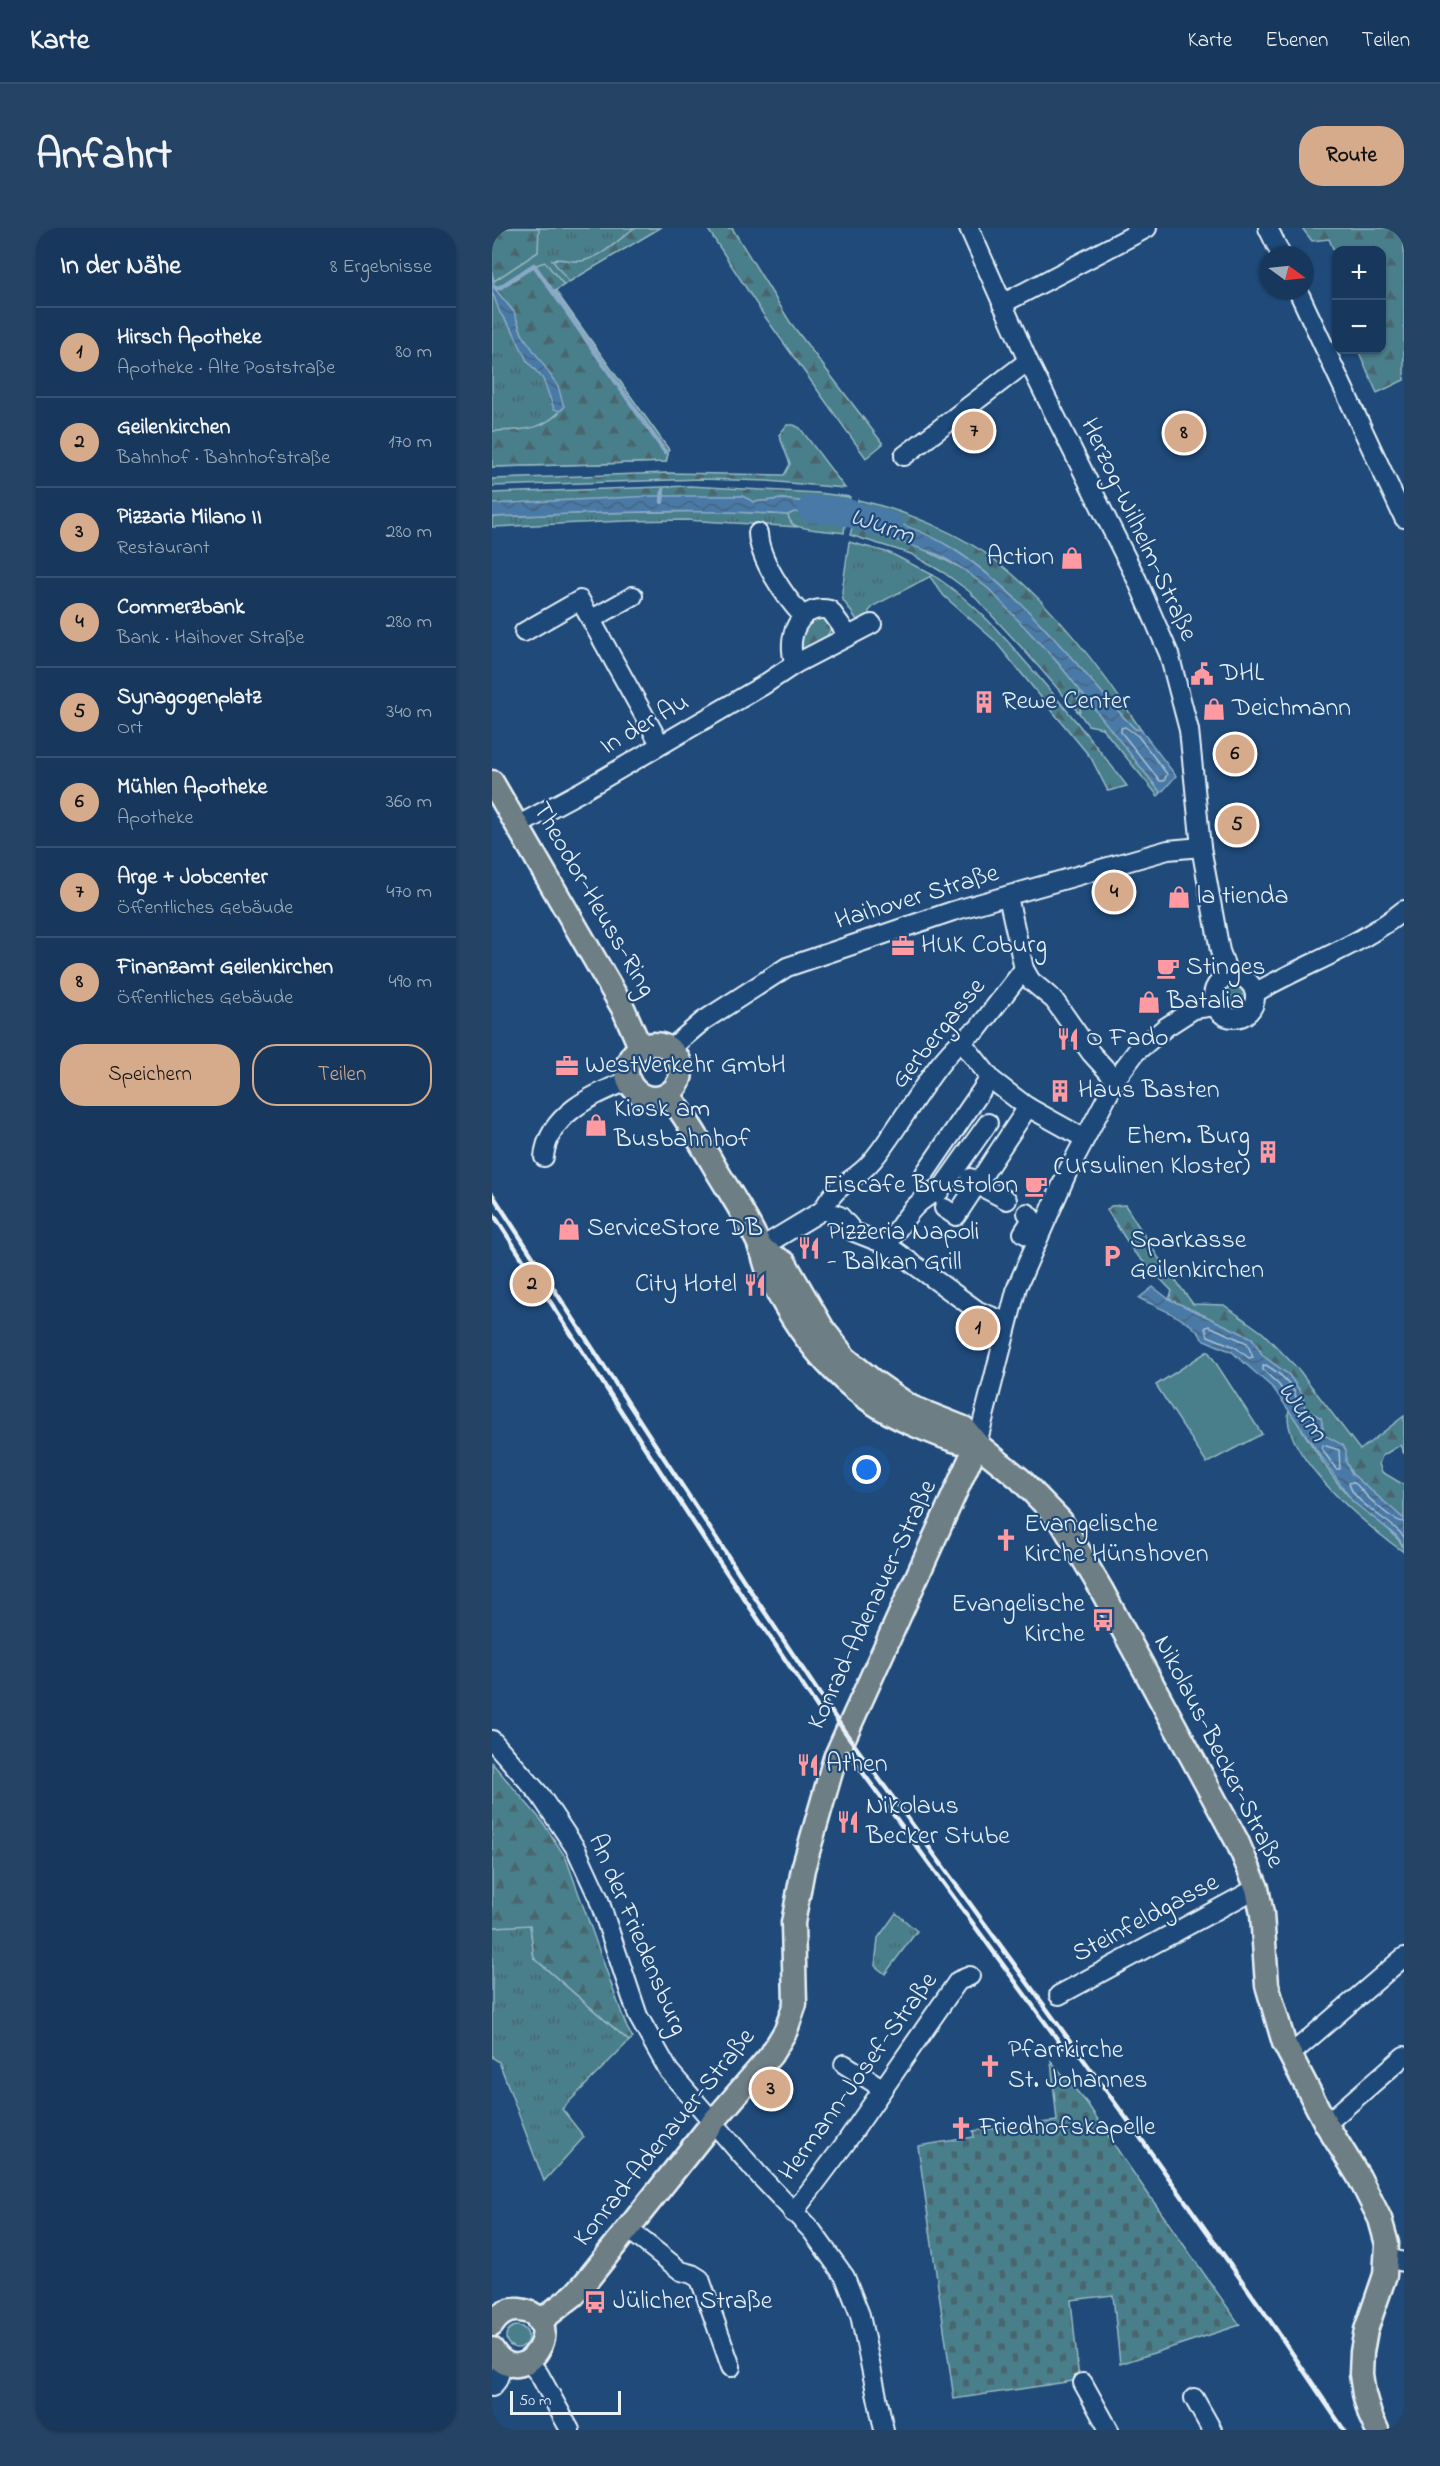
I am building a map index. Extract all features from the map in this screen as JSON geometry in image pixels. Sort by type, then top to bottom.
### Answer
[{"type":"main road","name":"Theodor-Heuss-Ring","points":[[492,783],[624,1010],[640,1047]]},
{"type":"main road","points":[[652,1043],[670,1049],[678,1059],[681,1072],[677,1084],[668,1094],[655,1098],[642,1096],[636,1092],[628,1081],[627,1065],[634,1052],[652,1043]]},
{"type":"main road","points":[[668,1094],[681,1110],[760,1248],[777,1290],[811,1346],[834,1373],[865,1398],[906,1421],[958,1443],[977,1444]]},
{"type":"main road","name":"Nikolaus-Becker-Straße","points":[[977,1444],[1020,1479],[1047,1506],[1076,1545],[1248,1863],[1257,1888],[1262,1914],[1267,1986],[1273,2012],[1290,2055],[1380,2219],[1387,2244],[1396,2260],[1362,2352],[1361,2374],[1364,2394],[1377,2430]]},
{"type":"main road","name":"Konrad-Adenauer-Straße","points":[[539,2322],[574,2295],[713,2122],[771,2055],[786,2030],[795,2004],[793,1923],[804,1869],[835,1758],[977,1444]]},
{"type":"main road","points":[[493,2321],[506,2312],[525,2311],[539,2322],[542,2329],[542,2346],[538,2353],[528,2361],[516,2364],[498,2355]]},
{"type":"street","name":"Herzog-Wilhelm-Straße","points":[[969,228],[1028,361],[1127,560],[1169,654],[1189,730],[1201,847],[1220,951],[1229,976]]},
{"type":"street","points":[[1002,304],[1147,228]]},
{"type":"street","points":[[1268,228],[1277,246]]},
{"type":"street","points":[[1302,300],[1404,518]]},
{"type":"street","points":[[904,456],[1028,361]]},
{"type":"street","points":[[758,533],[758,544],[782,591],[802,615]]},
{"type":"street","points":[[592,619],[633,596]]},
{"type":"street","points":[[524,632],[580,600],[660,744]]},
{"type":"street","points":[[795,664],[791,654],[791,637],[802,615],[820,607],[830,610],[849,635]]},
{"type":"street","name":"In der Au","points":[[517,826],[754,691],[795,664],[872,624]]},
{"type":"street","name":"Haihover Straße","points":[[670,1049],[703,1021],[787,966],[953,911],[1168,850],[1201,847]]},
{"type":"street","points":[[1009,901],[1024,969],[1031,981],[1054,1000],[1091,1053],[1112,1076]]},
{"type":"street","points":[[1255,993],[1381,929],[1404,910]]},
{"type":"street","name":"Gerbergasse","points":[[823,1210],[830,1195],[870,1163],[949,1053],[977,1030],[1024,969]]},
{"type":"street","points":[[1229,976],[1243,977],[1253,987],[1255,993],[1256,999],[1251,1011],[1240,1017],[1228,1017],[1215,1006],[1213,993],[1215,987],[1229,976]]},
{"type":"street","name":"Konrad-Adenauer-Straße","points":[[977,1444],[1006,1322],[1032,1249],[1067,1173],[1128,1062],[1146,1042],[1186,1013],[1215,1006]]},
{"type":"street","points":[[961,1041],[990,1078],[1028,1107],[1080,1136]]},
{"type":"street","points":[[925,1173],[990,1078]]},
{"type":"street","points":[[544,1157],[545,1145],[552,1130],[572,1110],[602,1091],[628,1081]]},
{"type":"street","points":[[944,1208],[956,1216],[1028,1107]]},
{"type":"street","points":[[887,1245],[918,1203],[927,1195],[939,1192],[988,1123]]},
{"type":"street","points":[[958,1167],[978,1185],[1007,1200]]},
{"type":"street","points":[[760,1248],[823,1210],[840,1216],[854,1232],[887,1245],[978,1311],[1006,1322]]},
{"type":"street","points":[[1027,1212],[1032,1219],[1023,1233],[1029,1236]]},
{"type":"street","name":"An der Friedensburg","points":[[492,1740],[540,1795],[566,1831],[588,1871],[638,2016],[669,2070],[841,2270],[852,2291],[873,2368],[884,2430]]},
{"type":"street","name":"Steinfeldgasse","points":[[1059,1995],[1257,1888]]},
{"type":"street","points":[[1290,2055],[1404,1957]]},
{"type":"street","name":"Hermann-Josef-Straße","points":[[793,2212],[844,2145],[958,1981],[970,1976]]},
{"type":"street","points":[[844,2064],[882,2088]]},
{"type":"street","points":[[1326,2124],[1401,2065]]},
{"type":"street","points":[[628,2229],[681,2271],[700,2279],[731,2367]]},
{"type":"street","points":[[492,2387],[497,2381],[498,2355]]},
{"type":"street","points":[[528,2361],[539,2374],[570,2430]]},
{"type":"street","points":[[1083,2383],[1109,2430]]},
{"type":"street","points":[[1194,2398],[1212,2430]]},
{"type":"green space","points":[[492,228],[660,228],[555,290],[669,450],[666,462],[492,467]]},
{"type":"green space","points":[[492,228],[539,228],[538,252],[494,281],[492,273]]},
{"type":"green space","points":[[634,228],[660,228],[569,282],[552,260],[589,259],[609,248]]},
{"type":"green space","points":[[707,228],[732,228],[790,322],[883,444],[866,458],[763,314]]},
{"type":"green space","points":[[1302,228],[1404,228],[1404,380],[1377,393],[1360,354],[1386,354],[1386,246],[1332,246],[1329,239],[1312,241]]},
{"type":"green space","points":[[545,262],[564,285],[555,291],[669,450],[666,462],[492,467],[492,431],[522,430],[540,425],[564,407],[522,334],[514,312],[495,289],[530,267]]},
{"type":"green space","points":[[787,425],[800,428],[845,488],[767,481],[701,479],[492,486],[492,479],[667,473],[784,475],[790,464],[779,435]]},
{"type":"green space","points":[[690,486],[850,497],[847,508],[783,499],[754,502],[741,496],[492,504],[492,493]]},
{"type":"green space","points":[[858,500],[932,524],[984,552],[1020,580],[1077,641],[1111,685],[1141,730],[1135,729],[1128,722],[1024,607],[978,566],[930,536],[856,510]]},
{"type":"green space","points":[[720,511],[788,515],[792,524],[798,527],[685,520],[492,527],[492,517]]},
{"type":"green space","points":[[794,512],[846,517],[844,533],[796,526],[788,515]]},
{"type":"green space","points":[[854,520],[880,528],[890,538],[915,545],[963,569],[989,589],[1038,639],[1081,691],[1077,698],[1082,705],[1079,713],[970,592],[944,573],[911,554],[850,535]]},
{"type":"green space","points":[[849,542],[890,553],[933,575],[875,605],[869,611],[869,615],[857,620],[843,600],[842,592]]},
{"type":"green space","points":[[933,575],[974,607],[996,629],[1067,711],[1127,786],[1108,791],[1091,758],[994,640],[944,596],[930,577]]},
{"type":"green space","points":[[823,616],[831,623],[829,634],[801,652],[800,638],[810,619]]},
{"type":"green space","points":[[1081,691],[1161,793],[1158,796],[1102,728],[1088,725],[1079,713],[1082,705],[1077,699]]},
{"type":"green space","points":[[1233,983],[1242,987],[1246,996],[1242,1005],[1233,1009],[1224,1005],[1220,996],[1224,987]]},
{"type":"green space","points":[[1125,1205],[1158,1257],[1193,1304],[1224,1305],[1263,1333],[1299,1370],[1360,1450],[1404,1416],[1404,1454],[1400,1445],[1382,1456],[1379,1464],[1382,1472],[1404,1485],[1404,1519],[1352,1474],[1346,1462],[1324,1435],[1321,1418],[1305,1409],[1302,1394],[1289,1375],[1263,1356],[1252,1338],[1169,1299],[1172,1291],[1134,1252],[1107,1210],[1111,1206]]},
{"type":"green space","points":[[1208,1351],[1262,1434],[1207,1463],[1156,1385]]},
{"type":"green space","points":[[1289,1410],[1339,1485],[1348,1496],[1392,1533],[1404,1552],[1351,1509],[1312,1468],[1289,1428]]},
{"type":"green space","points":[[492,1763],[542,1821],[566,1858],[627,2028],[633,2038],[629,2041],[534,1958],[530,1925],[495,1927],[492,1925]]},
{"type":"green space","points":[[896,1913],[917,1931],[885,1974],[875,1966],[878,1938]]},
{"type":"green space","points":[[530,1924],[534,1958],[629,2041],[562,2109],[584,2137],[544,2181],[499,2062],[492,2057],[492,1925],[495,1927]]},
{"type":"green space","points":[[1051,2061],[1087,2103],[1240,2325],[1120,2364],[1113,2295],[1071,2300],[1079,2380],[954,2399],[918,2146],[974,2137],[973,2131],[1057,2121]]},
{"type":"green space","points":[[517,2326],[525,2329],[528,2337],[525,2345],[517,2348],[509,2345],[506,2337],[509,2329]]},
{"type":"water","points":[[492,273],[495,289],[514,312],[522,334],[558,386],[564,407],[560,411],[554,409],[543,379],[527,361],[513,331],[500,313],[492,291]]},
{"type":"water","points":[[654,496],[742,496],[754,502],[783,499],[847,508],[846,517],[794,512],[788,515],[677,512],[492,517],[492,504]]},
{"type":"water","points":[[856,510],[930,536],[978,566],[1024,607],[1128,722],[1135,729],[1141,730],[1176,776],[1161,793],[1059,664],[989,589],[963,569],[939,555],[890,538],[880,528],[854,520]]},
{"type":"water","points":[[1153,1287],[1169,1299],[1252,1338],[1263,1356],[1289,1375],[1302,1394],[1305,1409],[1321,1418],[1324,1435],[1343,1445],[1346,1451],[1346,1462],[1352,1474],[1404,1519],[1404,1546],[1396,1535],[1353,1502],[1274,1389],[1232,1352],[1202,1339],[1199,1333],[1184,1321],[1139,1298]]},
{"type":"waterway","points":[[495,287],[499,288],[534,265],[665,452]]},
{"type":"waterway","points":[[662,502],[663,490]]},
{"type":"waterway","name":"Wurm","points":[[811,509],[845,512],[890,526]]},
{"type":"railway","points":[[492,1194],[845,1732],[1137,2133],[1269,2319],[1344,2430]]},
{"type":"railway","points":[[492,1212],[710,1548],[820,1711]]},
{"type":"railway","points":[[847,1751],[1063,2047]]},
{"type":"place","name":"Arge + Jobcenter","points":[[974,431]]},
{"type":"place","name":"Finanzamt Geilenkirchen","points":[[1184,433]]},
{"type":"place","name":"Action","points":[[1072,558]]},
{"type":"place","name":"DHL","points":[[1202,674]]},
{"type":"place","name":"Rewe Center","points":[[984,702]]},
{"type":"place","name":"Deichmann","points":[[1214,709]]},
{"type":"place","name":"Mühlen Apotheke","points":[[1235,754]]},
{"type":"place","name":"Synagogenplatz","points":[[1237,825]]},
{"type":"place","name":"Commerzbank","points":[[1114,892]]},
{"type":"place","name":"la tienda","points":[[1179,897]]},
{"type":"place","name":"HUK Coburg","points":[[903,946]]},
{"type":"place","name":"Stinges","points":[[1168,968]]},
{"type":"place","name":"Batalia","points":[[1149,1002]]},
{"type":"place","name":"O Fado","points":[[1068,1039]]},
{"type":"place","name":"WestVerkehr GmbH","points":[[567,1066]]},
{"type":"place","name":"Haus Basten","points":[[1060,1091]]},
{"type":"place","name":"Kiosk am Busbahnhof","points":[[596,1125]]},
{"type":"place","name":"Ehem. Burg (Ursulinen Kloster)","points":[[1268,1152]]},
{"type":"place","name":"Eiscafe Brustolon","points":[[1036,1186]]},
{"type":"place","name":"ServiceStore DB","points":[[569,1229]]},
{"type":"place","name":"Pizzeria Napoli - Balkan Grill","points":[[809,1248]]},
{"type":"place","name":"Sparkasse Geilenkirchen","points":[[1112,1256]]},
{"type":"place","name":"Geilenkirchen","points":[[532,1284]]},
{"type":"place","name":"City Hotel","points":[[755,1285]]},
{"type":"place","name":"Hirsch Apotheke","points":[[978,1328]]},
{"type":"place","name":"Evangelische Kirche Hünshoven","points":[[1006,1540]]},
{"type":"place","name":"Evangelische Kirche","points":[[1103,1620]]},
{"type":"place","name":"Athen","points":[[808,1765]]},
{"type":"place","name":"Nikolaus Becker Stube","points":[[848,1822]]},
{"type":"place","name":"Pfarrkirche St. Johannes","points":[[990,2066]]},
{"type":"place","name":"Pizzaria Milano II","points":[[771,2089]]},
{"type":"place","name":"Friedhofskapelle","points":[[961,2128]]},
{"type":"place","name":"Jülicher Straße","points":[[595,2302]]}]
